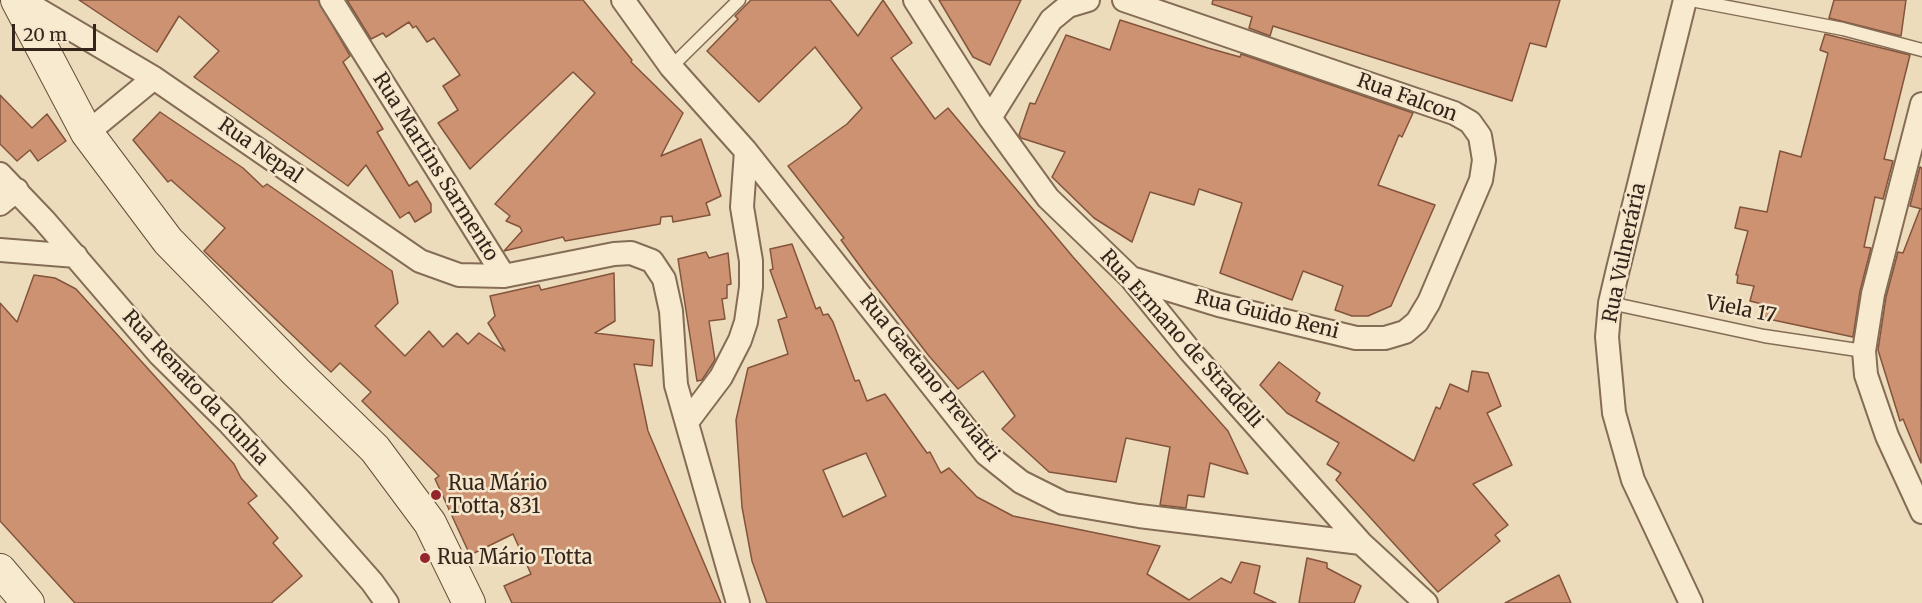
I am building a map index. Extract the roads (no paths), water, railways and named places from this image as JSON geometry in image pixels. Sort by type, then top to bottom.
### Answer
[{"type":"street","points":[[17,0],[87,133],[168,241],[375,449],[430,523],[469,603]]},
{"type":"street","name":"Rua Nepal","points":[[22,0],[154,78],[420,261],[459,275],[504,276]]},
{"type":"street","name":"Rua Martins Sarmento","points":[[331,0],[504,276],[614,254],[631,253],[652,261],[664,279],[671,310],[676,385],[738,603]]},
{"type":"street","name":"Rua Gaetano Previatti","points":[[623,0],[671,67],[746,151],[986,454],[1021,482],[1063,503],[1139,516],[1361,543]]},
{"type":"street","name":"Rua Ermano de Stradelli","points":[[915,0],[990,118],[1048,198],[1131,278],[1191,352],[1361,543],[1426,603]]},
{"type":"street","points":[[990,118],[1051,20],[1068,6],[1088,0]]},
{"type":"street","name":"Rua Falcon","points":[[1124,0],[1454,113],[1470,122],[1480,136],[1484,160],[1481,180],[1429,302],[1417,322],[1405,332]]},
{"type":"street","name":"Rua Vulnerária","points":[[1685,0],[1610,303],[1607,337],[1614,413],[1632,480],[1691,603]]},
{"type":"street","points":[[87,133],[154,78]]},
{"type":"street","points":[[1922,104],[1873,294],[1864,351],[1866,375],[1887,436],[1922,512]]},
{"type":"street","points":[[687,422],[721,377],[740,340],[746,322],[751,287],[751,261],[742,207],[746,151]]},
{"type":"street","name":"Rua Renato da Cunha","points":[[6,189],[76,256],[159,355],[229,423],[298,498],[372,582],[387,603]]},
{"type":"street","points":[[0,250],[76,256]]},
{"type":"street","name":"Rua Guido Reni","points":[[1131,278],[1219,305],[1356,338],[1385,338],[1405,332]]},
{"type":"street","points":[[0,570],[27,603]]},
{"type":"lane","points":[[671,67],[739,0]]},
{"type":"lane","points":[[1691,0],[1843,29],[1922,50]]},
{"type":"lane","name":"Viela 17","points":[[1610,303],[1764,336],[1864,351]]},
{"type":"place","name":"Rua Mário Totta, 831","points":[[436,495]]},
{"type":"place","name":"Rua Mário Totta","points":[[425,558]]}]
